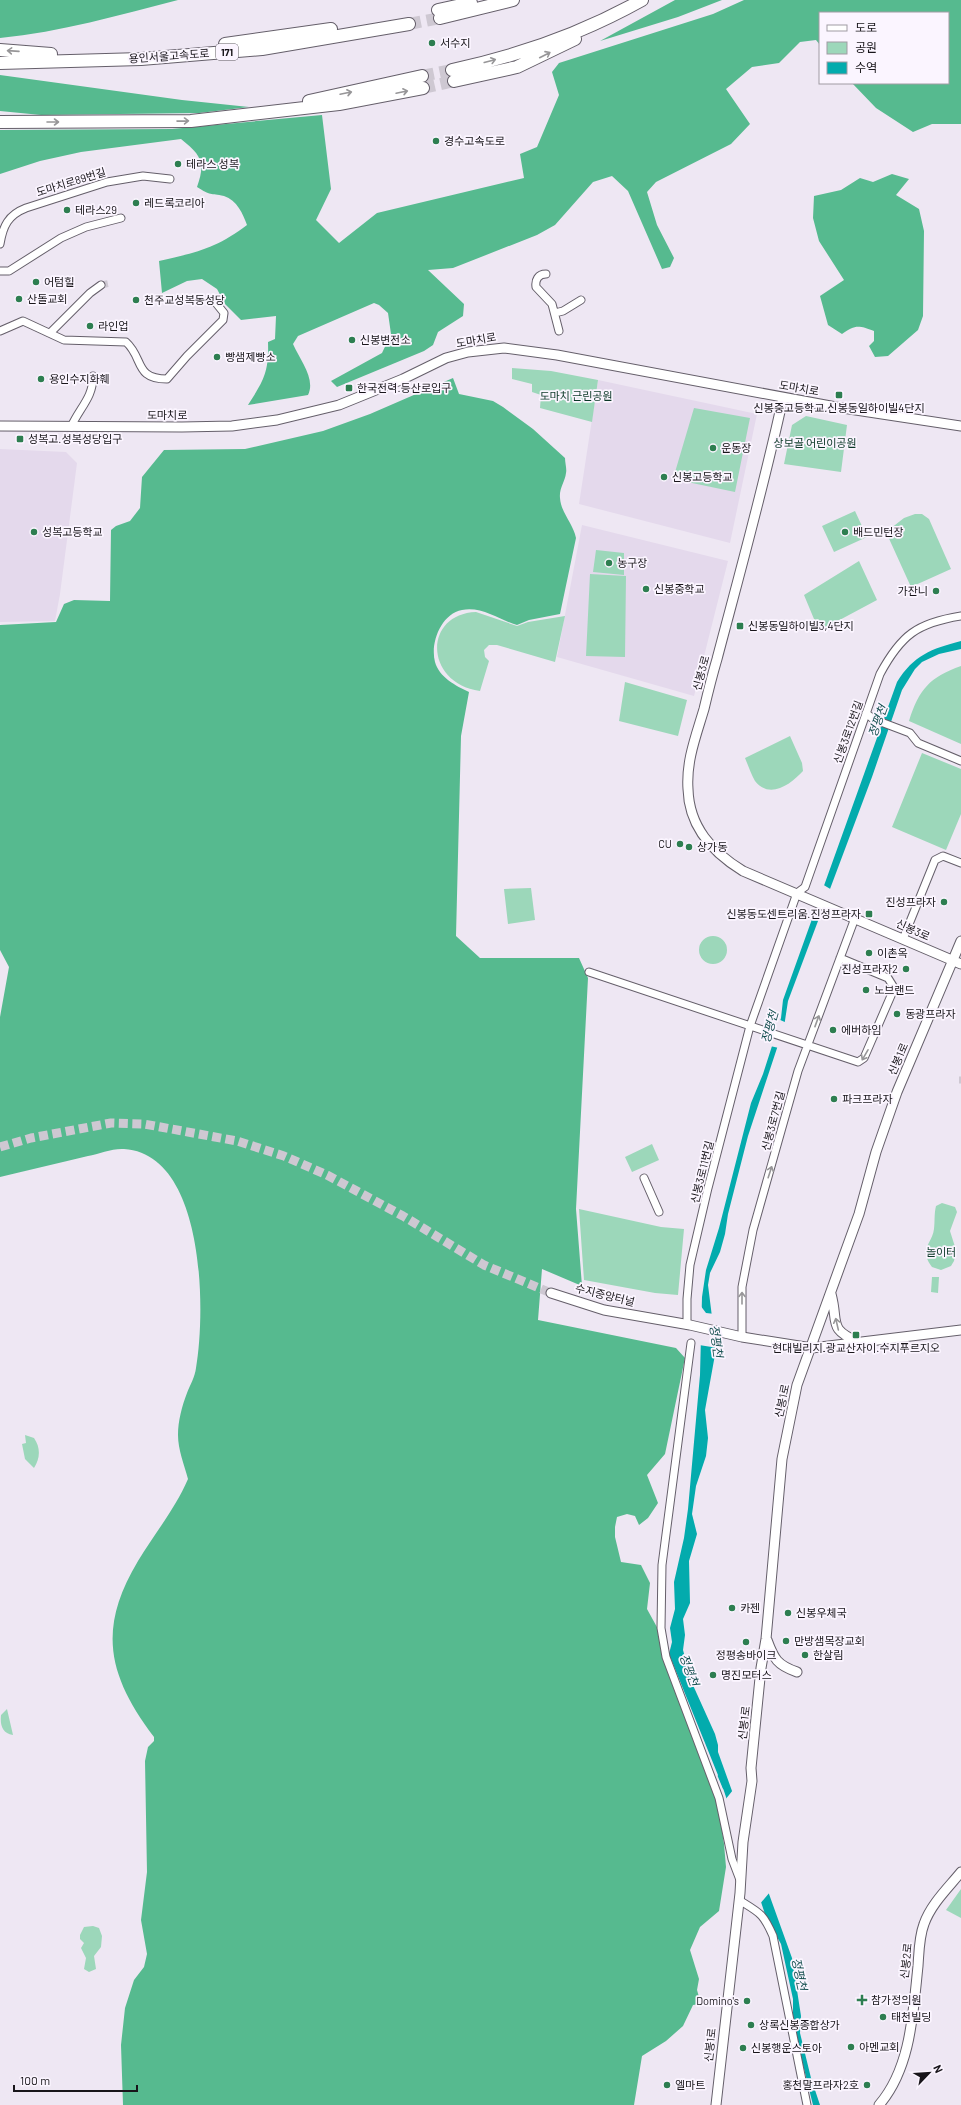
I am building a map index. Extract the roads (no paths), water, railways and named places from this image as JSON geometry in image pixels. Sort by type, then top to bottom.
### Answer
[{"type":"highway","points":[[484,0],[439,14],[513,0]]},
{"type":"highway","points":[[453,76],[539,46],[642,0]]},
{"type":"highway","name":"용인서울고속도로","points":[[0,50],[54,54],[211,46],[408,20],[262,49],[141,59],[0,63]]},
{"type":"highway","points":[[0,121],[191,121],[339,104],[422,82]]},
{"type":"street","name":"도마치로89번길","points":[[0,244],[6,221],[16,212],[33,205],[106,182],[143,176],[170,179]]},
{"type":"street","points":[[0,271],[9,271],[61,238],[86,227],[121,218]]},
{"type":"street","points":[[546,274],[539,276],[536,279],[536,287],[552,304],[559,331]]},
{"type":"street","points":[[50,333],[90,293],[101,286]]},
{"type":"street","points":[[555,313],[568,308],[581,300]]},
{"type":"street","points":[[0,331],[23,321],[64,340],[126,342],[146,374],[152,378],[168,380],[187,356],[223,320],[224,313],[216,303]]},
{"type":"street","name":"도마치로","points":[[0,426],[232,426],[277,420],[339,405],[403,379],[446,358],[468,352],[504,348],[557,355],[783,398],[961,426]]},
{"type":"street","points":[[71,427],[78,412],[87,402],[92,393],[93,376]]},
{"type":"street","name":"신봉3로","points":[[783,398],[744,559],[692,748],[688,790],[700,830],[719,855],[743,870],[957,963]]},
{"type":"street","name":"신봉3로12번길","points":[[797,894],[805,887],[880,674],[895,649],[904,639],[925,624],[937,620],[961,616]]},
{"type":"street","points":[[866,713],[873,719],[910,733],[918,743],[961,761]]},
{"type":"street","points":[[903,939],[935,860],[943,856],[961,864]]},
{"type":"street","name":"신봉3로11번길","points":[[690,1325],[687,1299],[693,1250],[750,1026],[797,894]]},
{"type":"street","name":"신봉3로7번길","points":[[742,1337],[742,1287],[753,1230],[808,1044],[855,918]]},
{"type":"street","name":"신봉1로","points":[[716,2105],[740,1896],[743,1842],[752,1781],[755,1726],[766,1639],[782,1460],[797,1385],[812,1348],[859,1214],[876,1152],[897,1092],[957,963],[961,941]]},
{"type":"street","points":[[590,972],[760,1030],[808,1044],[849,1059],[861,1061],[864,1058],[893,991],[893,986],[888,978],[840,958]]},
{"type":"street","points":[[644,1178],[659,1212]]},
{"type":"street","name":"수지중앙터널","points":[[551,1293],[604,1310],[690,1325],[742,1337],[812,1348],[961,1330]]},
{"type":"street","points":[[831,1294],[835,1310],[836,1326],[839,1332],[860,1343]]},
{"type":"street","points":[[691,1343],[662,1565],[661,1628],[666,1657],[719,1798],[732,1859],[741,1882]]},
{"type":"street","points":[[766,1639],[773,1657],[780,1665],[797,1672]]},
{"type":"street","name":"신봉2로","points":[[878,2105],[896,2079],[904,2057],[912,2016],[923,1924],[931,1908],[961,1872]]},
{"type":"street","points":[[740,1896],[766,1919],[773,1936],[807,2105]]},
{"type":"water","name":"정평천","points":[[961,641],[961,649],[939,654],[922,662],[915,669],[902,690],[872,777],[788,1001],[784,1027],[748,1136],[728,1214],[725,1234],[720,1252],[710,1273],[708,1285],[716,1349],[705,1410],[708,1438],[706,1456],[696,1486],[692,1514],[697,1534],[689,1561],[690,1603],[683,1619],[685,1635],[683,1650],[692,1683],[715,1734],[718,1752],[792,1958],[801,2016],[800,2033],[811,2078],[820,2105],[813,2105],[793,2025],[793,1999],[781,1944],[766,1917],[722,1785],[669,1654],[672,1642],[670,1628],[675,1609],[674,1582],[684,1538],[688,1509],[700,1375],[702,1297],[706,1270],[719,1228],[751,1103],[763,1074],[781,1018],[783,1000],[897,682],[910,665],[924,654]]},
{"type":"waterway","name":"정평천","points":[[719,1776],[724,1788]]},
{"type":"tunnel","points":[[409,24],[440,18]]},
{"type":"tunnel","points":[[422,76],[452,70]]},
{"type":"tunnel","points":[[423,88],[454,81]]},
{"type":"tunnel","points":[[101,285],[111,283]]},
{"type":"tunnel","points":[[0,1147],[31,1138],[111,1123],[144,1124],[237,1141],[284,1156],[327,1175],[403,1216],[484,1265],[551,1293]]},
{"type":"place","name":"서수지","points":[[432,43]]},
{"type":"place","name":"경수고속도로","points":[[436,141]]},
{"type":"place","name":"테라스 성복","points":[[178,164]]},
{"type":"place","name":"레드록코리아","points":[[136,203]]},
{"type":"place","name":"테라스29","points":[[67,210]]},
{"type":"place","name":"어텀힐","points":[[36,282]]},
{"type":"place","name":"산돌교회","points":[[19,299]]},
{"type":"place","name":"천주교성복동성당","points":[[136,300]]},
{"type":"place","name":"라인업","points":[[90,326]]},
{"type":"place","name":"신봉변전소","points":[[352,340]]},
{"type":"place","name":"빵샘제빵소","points":[[217,357]]},
{"type":"place","name":"용인수지화훼","points":[[41,379]]},
{"type":"place","name":"한국전력.등산로입구","points":[[349,388]]},
{"type":"place","name":"신봉중고등학교.신봉동일하이빌4단지","points":[[839,395]]},
{"type":"place","name":"성복고.성복성당입구","points":[[20,439]]},
{"type":"place","name":"운동장","points":[[713,448]]},
{"type":"place","name":"신봉고등학교","points":[[664,477]]},
{"type":"place","name":"성복고등학교","points":[[34,532]]},
{"type":"place","name":"배드민턴장","points":[[845,532]]},
{"type":"place","name":"농구장","points":[[609,563]]},
{"type":"place","name":"신봉중학교","points":[[646,589]]},
{"type":"place","name":"가잔니","points":[[936,591]]},
{"type":"place","name":"신봉동일하이빌3,4단지","points":[[740,626]]},
{"type":"place","name":"CU","points":[[680,844]]},
{"type":"place","name":"상가동","points":[[689,847]]},
{"type":"place","name":"진성프라자","points":[[944,902]]},
{"type":"place","name":"신봉동도센트리움.진성프라자","points":[[869,914]]},
{"type":"place","name":"이촌옥","points":[[869,953]]},
{"type":"place","name":"진성프라자2","points":[[906,969]]},
{"type":"place","name":"노브랜드","points":[[866,990]]},
{"type":"place","name":"동광프라자","points":[[897,1014]]},
{"type":"place","name":"에버하임","points":[[833,1030]]},
{"type":"place","name":"파크프라자","points":[[834,1099]]},
{"type":"place","name":"현대빌리지.광교산자이.수지푸르지오","points":[[856,1335]]},
{"type":"place","name":"카젠","points":[[732,1608]]},
{"type":"place","name":"신봉우체국","points":[[788,1613]]},
{"type":"place","name":"만방샘목장교회","points":[[786,1641]]},
{"type":"place","name":"정평송바이크","points":[[746,1642]]},
{"type":"place","name":"한살림","points":[[805,1655]]},
{"type":"place","name":"명진모터스","points":[[713,1675]]},
{"type":"place","name":"참가정의원","points":[[862,2000]]},
{"type":"place","name":"Domino's","points":[[747,2001]]},
{"type":"place","name":"태천빌딩","points":[[883,2017]]},
{"type":"place","name":"상록신봉종합상가","points":[[751,2025]]},
{"type":"place","name":"아멘교회","points":[[851,2047]]},
{"type":"place","name":"신봉행운스토아","points":[[743,2048]]},
{"type":"place","name":"엘마트","points":[[667,2085]]},
{"type":"place","name":"홍천말프라자2호","points":[[867,2085]]},
{"type":"park label","name":"도마치 근린공원","points":[[576,396]]},
{"type":"park label","name":"상보골 어린이공원","points":[[815,443]]},
{"type":"park label","name":"놀이터","points":[[941,1252]]}]
